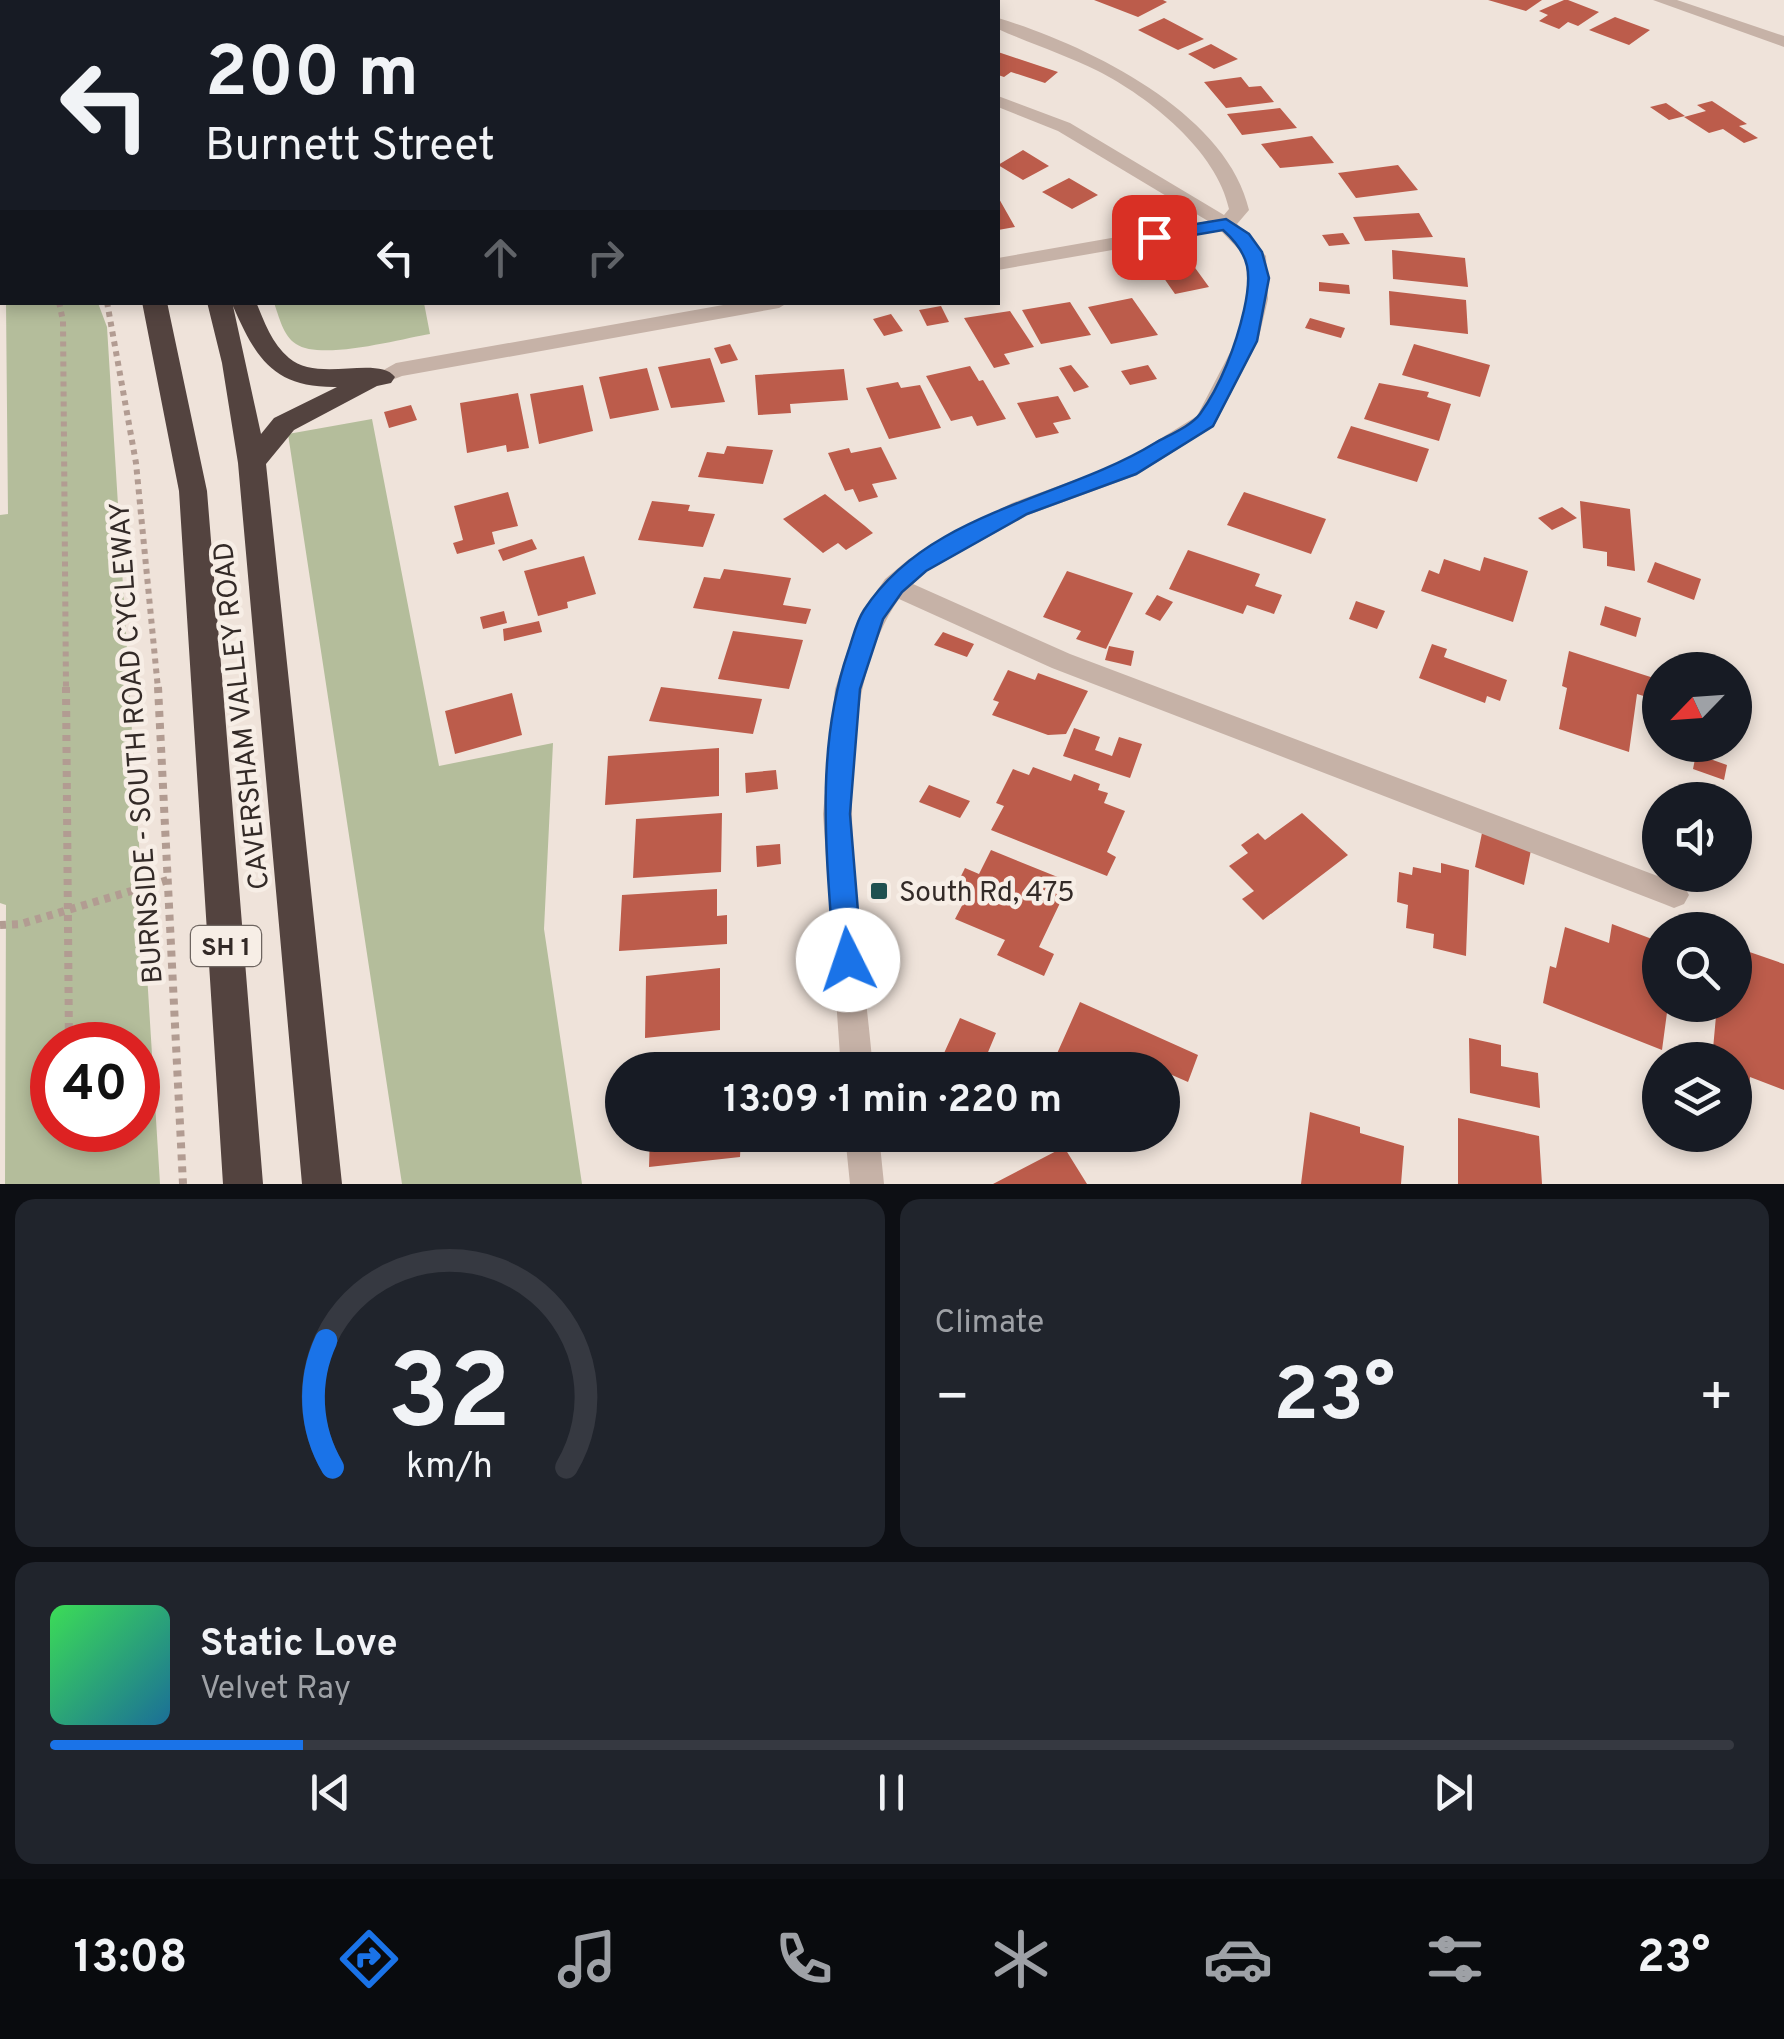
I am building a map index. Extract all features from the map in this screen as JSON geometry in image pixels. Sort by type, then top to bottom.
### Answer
[{"type":"highway","name":"CAVERSHAM VALLEY ROAD","points":[[155,305],[182,425],[195,509],[243,1184]]},
{"type":"highway","name":"CAVERSHAM VALLEY ROAD","points":[[220,305],[235,363],[252,463],[322,1184]]},
{"type":"highway","points":[[244,305],[276,364],[295,377],[382,377]]},
{"type":"highway","points":[[252,463],[284,424],[382,377]]},
{"type":"street","points":[[1661,0],[1784,42]]},
{"type":"street","points":[[1000,24],[1096,64],[1146,94],[1195,140],[1235,186],[1239,210],[1226,224],[1000,264]]},
{"type":"street","points":[[856,1052],[837,814],[848,689],[872,617],[894,586],[918,565],[1020,509],[1129,469],[1206,421],[1247,341],[1258,299],[1256,256],[1226,224],[1064,127],[1000,102]]},
{"type":"street","points":[[382,377],[415,367],[763,305]]},
{"type":"street","points":[[894,586],[1061,661],[1674,895]]},
{"type":"street","points":[[864,1152],[867,1184]]},
{"type":"path","points":[[60,305],[64,320],[66,449],[70,1022]]},
{"type":"path","name":"BURNSIDE - SOUTH ROAD CYCLEWAY","points":[[108,305],[125,375],[142,492],[162,730],[183,1184]]},
{"type":"path","points":[[0,925],[21,924],[168,880]]},
{"type":"green space","points":[[6,305],[99,305],[107,327],[150,1022],[30,1022],[30,1152],[158,1152],[160,1184],[5,1184],[6,905],[0,903],[0,515],[8,514]]},
{"type":"green space","points":[[275,305],[424,305],[430,334],[323,350],[296,344],[282,325]]},
{"type":"green space","points":[[372,419],[439,766],[553,743],[544,929],[582,1184],[402,1184],[288,434]]},
{"type":"building","points":[[1094,0],[1163,0],[1167,2],[1138,17]]},
{"type":"building","points":[[1488,0],[1542,0],[1526,11]]},
{"type":"building","points":[[1564,0],[1599,12],[1578,26],[1568,22],[1559,29],[1539,21],[1548,15],[1539,11]]},
{"type":"building","points":[[1615,17],[1650,30],[1629,45],[1589,30]]},
{"type":"building","points":[[1164,18],[1204,39],[1178,50],[1138,30]]},
{"type":"building","points":[[1211,44],[1238,59],[1214,69],[1188,54]]},
{"type":"building","points":[[1000,53],[1058,72],[1045,83],[1011,72],[1000,76]]},
{"type":"building","points":[[1241,77],[1249,87],[1261,86],[1274,102],[1226,108],[1204,82]]},
{"type":"building","points":[[1712,101],[1747,124],[1739,126],[1758,138],[1744,143],[1723,129],[1709,133],[1684,117],[1706,111],[1697,105]]},
{"type":"building","points":[[1666,103],[1685,116],[1669,120],[1650,107]]},
{"type":"building","points":[[1280,108],[1297,128],[1242,135],[1227,114]]},
{"type":"building","points":[[1312,136],[1334,163],[1280,168],[1261,144]]},
{"type":"building","points":[[1023,150],[1049,166],[1023,180],[1000,164]]},
{"type":"building","points":[[1398,165],[1418,190],[1356,198],[1338,173]]},
{"type":"building","points":[[1069,178],[1098,195],[1072,209],[1042,192]]},
{"type":"building","points":[[1000,201],[1015,227],[1000,230]]},
{"type":"building","points":[[1419,213],[1433,237],[1365,241],[1353,217]]},
{"type":"building","points":[[1343,233],[1350,244],[1329,246],[1322,235]]},
{"type":"building","points":[[1392,250],[1465,258],[1468,287],[1393,279]]},
{"type":"building","points":[[1193,265],[1209,287],[1175,294],[1159,271]]},
{"type":"building","points":[[1319,282],[1349,285],[1350,294],[1319,291]]},
{"type":"building","points":[[1389,291],[1466,300],[1468,334],[1390,325]]},
{"type":"building","points":[[1132,298],[1158,335],[1111,344],[1088,307]]},
{"type":"building","points":[[1070,302],[1091,335],[1041,344],[1022,310]]},
{"type":"building","points":[[941,306],[949,322],[927,326],[919,310]]},
{"type":"building","points":[[1010,311],[1034,347],[1004,354],[1010,364],[994,368],[964,318]]},
{"type":"building","points":[[891,314],[903,331],[884,336],[873,319]]},
{"type":"building","points":[[1310,318],[1345,328],[1341,338],[1305,328]]},
{"type":"building","points":[[730,344],[738,360],[721,364],[714,348]]},
{"type":"building","points":[[1414,344],[1490,365],[1480,397],[1402,375]]},
{"type":"building","points":[[710,358],[725,402],[671,408],[658,367]]},
{"type":"building","points":[[1071,365],[1089,387],[1074,392],[1059,368]]},
{"type":"building","points":[[1148,365],[1157,379],[1130,385],[1121,371]]},
{"type":"building","points":[[970,366],[1006,419],[977,426],[972,416],[951,421],[926,376]]},
{"type":"building","points":[[647,368],[659,410],[610,419],[599,377]]},
{"type":"building","points":[[844,369],[848,400],[790,404],[791,413],[758,415],[755,375]]},
{"type":"building","points":[[898,382],[901,388],[920,385],[941,428],[889,439],[866,388]]},
{"type":"building","points":[[1379,383],[1429,392],[1427,397],[1451,404],[1439,441],[1364,419]]},
{"type":"building","points":[[583,385],[593,431],[539,444],[530,394]]},
{"type":"building","points":[[518,393],[529,448],[507,452],[506,445],[467,453],[460,403]]},
{"type":"building","points":[[1058,396],[1071,419],[1053,423],[1059,433],[1036,438],[1017,403]]},
{"type":"building","points":[[411,405],[417,420],[389,428],[384,412]]},
{"type":"building","points":[[1351,426],[1429,449],[1417,482],[1337,458]]},
{"type":"building","points":[[727,446],[773,450],[763,484],[698,477],[707,452],[724,454]]},
{"type":"building","points":[[881,447],[897,479],[872,484],[878,497],[859,502],[853,489],[845,491],[828,453]]},
{"type":"building","points":[[508,492],[518,526],[492,532],[495,544],[457,554],[453,543],[463,540],[454,506]]},
{"type":"building","points":[[1244,492],[1326,519],[1311,554],[1227,525]]},
{"type":"building","points":[[825,494],[873,533],[846,550],[838,543],[823,553],[783,519]]},
{"type":"building","points":[[652,501],[690,505],[688,511],[715,514],[703,547],[638,540]]},
{"type":"building","points":[[1580,501],[1630,509],[1635,571],[1607,566],[1607,552],[1583,548]]},
{"type":"building","points":[[1562,507],[1577,518],[1552,530],[1538,518]]},
{"type":"building","points":[[532,539],[537,549],[503,561],[498,550]]},
{"type":"building","points":[[1188,550],[1260,574],[1255,586],[1282,595],[1274,614],[1247,605],[1243,614],[1169,589]]},
{"type":"building","points":[[584,556],[596,594],[567,602],[568,608],[538,616],[524,571]]},
{"type":"building","points":[[1484,557],[1528,571],[1513,622],[1421,591],[1429,570],[1439,574],[1444,559],[1480,571]]},
{"type":"building","points":[[1655,562],[1701,579],[1694,600],[1647,582]]},
{"type":"building","points":[[724,569],[791,578],[783,605],[811,609],[806,624],[693,608],[704,577],[720,579]]},
{"type":"building","points":[[1067,571],[1133,593],[1106,649],[1076,639],[1081,631],[1043,617]]},
{"type":"building","points":[[1157,595],[1173,602],[1160,621],[1145,614]]},
{"type":"building","points":[[1356,601],[1385,611],[1377,629],[1349,619]]},
{"type":"building","points":[[1605,606],[1641,618],[1636,637],[1600,625]]},
{"type":"building","points":[[504,611],[507,623],[483,629],[480,617]]},
{"type":"building","points":[[539,621],[542,632],[504,641],[503,629]]},
{"type":"building","points":[[733,631],[803,640],[789,689],[718,679]]},
{"type":"building","points":[[943,632],[974,644],[967,657],[934,645]]},
{"type":"building","points":[[1432,644],[1447,649],[1444,657],[1507,680],[1500,701],[1487,696],[1485,703],[1419,678]]},
{"type":"building","points":[[1109,646],[1134,651],[1131,666],[1105,660]]},
{"type":"building","points":[[1569,651],[1642,674],[1642,696],[1637,694],[1629,752],[1559,729],[1567,688],[1562,686]]},
{"type":"building","points":[[1008,670],[1035,680],[1038,673],[1088,691],[1066,734],[1048,735],[992,715],[999,702],[993,700]]},
{"type":"building","points":[[661,687],[762,699],[753,734],[649,721]]},
{"type":"building","points":[[512,693],[522,735],[455,754],[445,711]]},
{"type":"building","points":[[1074,728],[1100,737],[1095,750],[1112,756],[1119,737],[1142,744],[1130,778],[1063,756]]},
{"type":"building","points":[[719,748],[719,796],[605,805],[608,756]]},
{"type":"building","points":[[1694,762],[1727,765],[1724,780],[1693,769]]},
{"type":"building","points":[[1033,767],[1071,781],[1074,774],[1100,784],[1098,790],[1108,793],[1104,803],[1125,811],[1107,852],[1116,857],[1107,876],[991,830],[1004,806],[996,803],[1013,769],[1029,775]]},
{"type":"building","points":[[776,770],[778,789],[746,793],[745,773]]},
{"type":"building","points":[[929,785],[970,801],[960,818],[919,802]]},
{"type":"building","points":[[722,813],[721,872],[633,878],[636,819]]},
{"type":"building","points":[[1302,813],[1348,855],[1263,920],[1242,899],[1254,891],[1229,866],[1248,853],[1241,845],[1258,833],[1265,840]]},
{"type":"building","points":[[1482,833],[1531,850],[1524,885],[1475,867]]},
{"type":"building","points":[[780,844],[781,864],[757,867],[756,846]]},
{"type":"building","points":[[991,850],[1070,882],[1039,947],[1054,954],[1044,976],[997,955],[1005,940],[955,919],[967,896],[954,890],[965,868],[979,874]]},
{"type":"building","points":[[1441,863],[1469,870],[1466,956],[1433,948],[1434,934],[1406,928],[1408,905],[1397,902],[1399,872],[1412,875],[1413,867],[1441,873]]},
{"type":"building","points":[[717,889],[717,916],[727,915],[727,944],[619,951],[622,895]]},
{"type":"building","points":[[1612,924],[1642,935],[1642,1022],[1666,1022],[1663,1042],[1642,1042],[1543,1003],[1550,966],[1556,968],[1565,927],[1609,943]]},
{"type":"building","points":[[1752,953],[1784,964],[1784,1090],[1752,1078],[1752,1042],[1714,1042],[1715,1022],[1752,1022]]},
{"type":"building","points":[[720,968],[720,1030],[645,1038],[646,976]]},
{"type":"building","points":[[1080,1002],[1198,1055],[1188,1082],[1180,1078],[1180,1052],[1058,1052]]},
{"type":"building","points":[[960,1018],[996,1033],[988,1052],[945,1052]]},
{"type":"building","points":[[1469,1038],[1501,1045],[1501,1066],[1538,1073],[1540,1108],[1470,1093]]},
{"type":"building","points":[[1310,1112],[1404,1146],[1401,1184],[1301,1184]]},
{"type":"building","points":[[1458,1118],[1539,1136],[1542,1184],[1458,1184]]},
{"type":"building","points":[[649,1152],[740,1152],[740,1157],[649,1167]]},
{"type":"building","points":[[1054,1152],[1067,1152],[1087,1184],[993,1184]]},
{"type":"place","name":"South Rd, 475","points":[[879,891]]},
{"type":"route","points":[[848,960],[837,814],[848,689],[872,617],[894,586],[918,565],[1020,509],[1129,469],[1206,421],[1247,341],[1260,278],[1256,256],[1243,238],[1226,224],[1154,237]]}]
